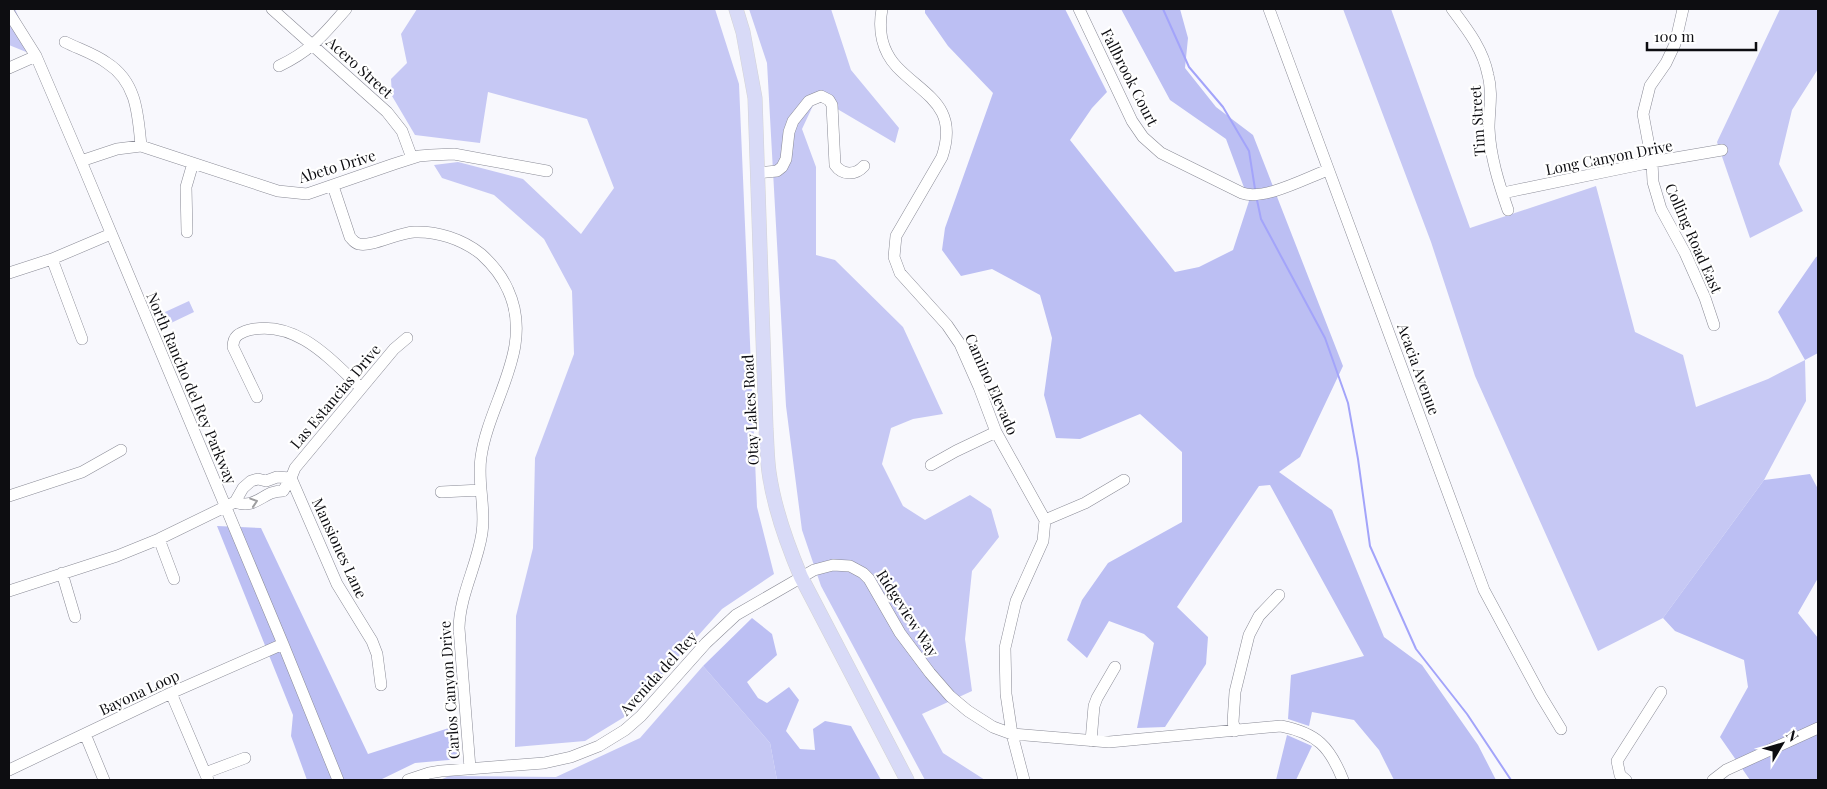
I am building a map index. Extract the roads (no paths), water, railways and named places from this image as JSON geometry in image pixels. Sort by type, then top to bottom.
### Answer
[{"type":"main road","name":"Otay Lakes Road","points":[[736,9],[743,32],[755,98],[766,429],[769,472],[776,506],[801,577],[907,780]]},
{"type":"street","name":"Acero Street","points":[[272,9],[387,112],[402,131],[412,158]]},
{"type":"street","points":[[279,66],[298,57],[313,45],[346,9]]},
{"type":"street","name":"Camino Elevado","points":[[882,9],[881,33],[888,54],[897,67],[935,101],[943,116],[946,130],[942,157],[896,236],[893,250],[895,263],[904,280],[947,325],[960,344],[996,432],[1045,520]]},
{"type":"street","name":"Fallbrook Court","points":[[1079,9],[1132,121],[1143,137],[1161,153],[1242,193],[1251,195],[1267,193],[1328,170]]},
{"type":"street","name":"Acacia Avenue","points":[[1269,9],[1484,590],[1541,696],[1561,729]]},
{"type":"street","name":"Tim Street","points":[[1452,9],[1475,41],[1488,75],[1491,92],[1489,129],[1494,159],[1508,210]]},
{"type":"street","name":"Colling Road East","points":[[1683,9],[1675,44],[1666,63],[1650,86],[1643,114],[1652,162],[1653,182],[1661,208],[1685,253],[1714,324]]},
{"type":"street","name":"North Rancho del Rey Parkway","points":[[9,13],[36,56],[82,161],[111,234],[231,504],[283,644],[338,780]]},
{"type":"street","points":[[65,42],[108,63],[125,79],[137,108],[141,146]]},
{"type":"street","points":[[9,68],[36,56]]},
{"type":"street","points":[[758,173],[777,171],[782,167],[786,159],[789,132],[793,121],[809,101],[821,96],[829,100],[832,105],[834,162],[837,167],[842,171],[853,173],[859,171],[864,166]]},
{"type":"street","name":"Abeto Drive","points":[[82,161],[117,149],[141,146],[278,192],[307,194],[412,158],[436,154],[454,154],[548,170]]},
{"type":"street","name":"Long Canyon Drive","points":[[1503,194],[1652,162],[1722,150]]},
{"type":"street","points":[[187,232],[186,187],[193,163]]},
{"type":"street","name":"Carlos Canyon Drive","points":[[333,186],[350,237],[355,243],[369,244],[396,234],[412,232],[444,236],[458,240],[480,254],[500,275],[513,301],[516,315],[516,348],[483,448],[481,458],[482,532],[459,613],[470,768]]},
{"type":"street","points":[[9,273],[52,259],[111,234]]},
{"type":"street","points":[[52,259],[82,339]]},
{"type":"street","points":[[257,398],[234,351],[233,344],[235,337],[241,332],[255,329],[279,329],[295,334],[327,357],[361,388]]},
{"type":"street","name":"Las Estancias Drive","points":[[231,504],[252,504],[271,493],[283,491],[295,468],[394,349],[407,338]]},
{"type":"street","points":[[931,465],[996,432]]},
{"type":"street","points":[[9,496],[82,472],[121,450]]},
{"type":"street","points":[[9,591],[117,556],[159,538],[231,504],[243,488],[258,479],[266,481],[277,477],[291,478]]},
{"type":"street","name":"Mansiones Lane","points":[[291,478],[338,584],[372,641],[377,654],[380,686]]},
{"type":"street","points":[[1024,780],[1012,734],[1006,694],[1005,648],[1016,601],[1043,541],[1045,520],[1085,503],[1124,480]]},
{"type":"street","points":[[266,481],[271,493]]},
{"type":"street","points":[[441,492],[481,490]]},
{"type":"street","points":[[159,538],[174,579]]},
{"type":"street","name":"Ridgeview Way","points":[[801,577],[814,570],[834,564],[850,566],[863,573],[874,585],[900,633],[930,673],[968,711],[993,727],[1012,734],[1091,741],[1139,741],[1281,726],[1303,732],[1316,739],[1334,759],[1343,780]]},
{"type":"street","points":[[62,573],[75,617]]},
{"type":"street","name":"Avenida del Rey","points":[[408,780],[429,772],[560,760],[583,753],[612,740],[641,716],[728,621],[756,602],[801,577]]},
{"type":"street","points":[[1235,731],[1233,722],[1235,692],[1249,635],[1259,616],[1279,594]]},
{"type":"street","name":"Bayona Loop","points":[[9,770],[171,693],[283,644]]},
{"type":"street","points":[[1091,741],[1094,706],[1115,667]]},
{"type":"street","points":[[1626,780],[1620,775],[1617,761],[1661,692]]},
{"type":"street","points":[[171,693],[207,777],[245,758]]},
{"type":"street","points":[[1713,780],[1726,770],[1818,728]]},
{"type":"street","points":[[86,734],[104,780]]},
{"type":"waterway","points":[[1163,9],[1189,67],[1223,107],[1249,151],[1255,189]]},
{"type":"waterway","points":[[1257,200],[1261,219],[1325,338],[1348,403],[1370,546],[1416,649],[1467,714],[1511,780]]}]
